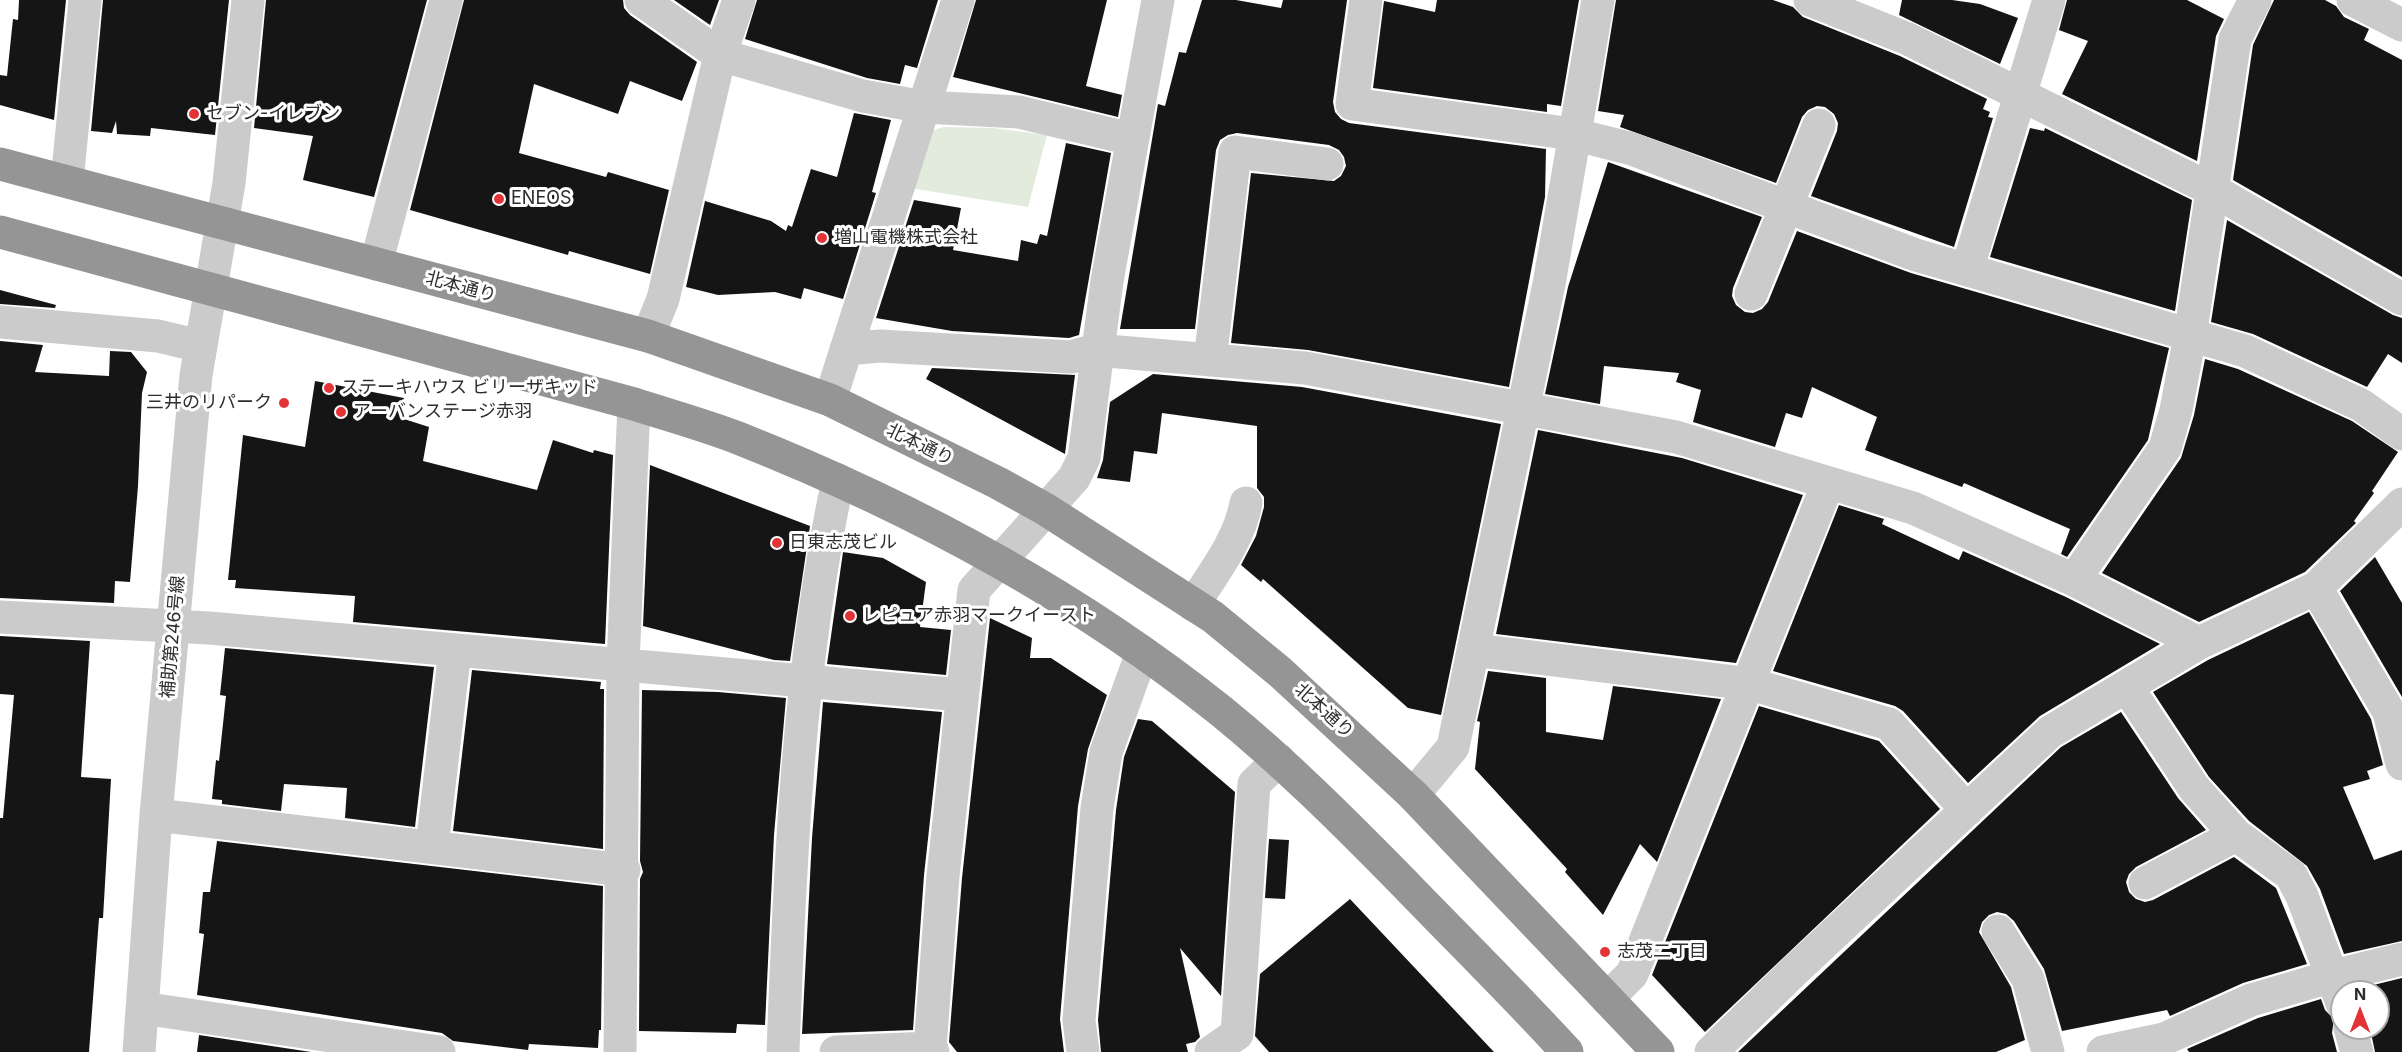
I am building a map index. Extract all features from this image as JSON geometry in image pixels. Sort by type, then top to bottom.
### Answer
[{"type":"highway","name":"北本通り","points":[[0,164],[648,336],[830,400],[998,483],[1045,509],[1213,617],[1280,672],[1413,795],[1658,1052]]},
{"type":"highway","points":[[0,232],[634,404],[736,437],[837,480],[1000,561],[1074,606],[1142,653],[1220,710],[1279,760],[1454,934],[1567,1052]]},
{"type":"street","points":[[67,181],[85,0]]},
{"type":"street","name":"補助第246号線","points":[[139,1052],[156,815],[200,346],[229,183],[248,0]]},
{"type":"street","points":[[376,264],[446,0]]},
{"type":"street","points":[[641,0],[720,55],[863,96],[924,107],[1019,112],[1131,139]]},
{"type":"street","points":[[648,336],[663,299],[720,55],[739,0]]},
{"type":"street","points":[[830,400],[958,0]]},
{"type":"street","points":[[836,1052],[931,1050],[961,695],[974,590],[1074,478],[1084,458],[1096,350],[1131,139],[1158,0]]},
{"type":"street","points":[[1366,0],[1352,104],[1573,134],[1632,149],[1916,255],[2246,351],[2361,405],[2402,434]]},
{"type":"street","points":[[1413,795],[1453,747],[1521,407],[1549,284],[1573,134],[1598,0]]},
{"type":"street","points":[[1810,0],[1908,39],[2019,93],[2097,135],[2211,189],[2402,299]]},
{"type":"street","points":[[1967,270],[2049,0]]},
{"type":"street","points":[[2074,580],[2165,448],[2176,410],[2190,336],[2235,39],[2255,0]]},
{"type":"street","points":[[2353,0],[2402,25]]},
{"type":"street","points":[[1751,294],[1819,124]]},
{"type":"street","points":[[1210,360],[1235,152],[1327,164]]},
{"type":"street","points":[[0,322],[158,336],[200,346]]},
{"type":"street","points":[[846,350],[880,346],[1071,357],[1096,350],[1305,368],[1676,437],[1913,508],[2074,580],[2199,643]]},
{"type":"street","points":[[620,1052],[624,870],[623,665],[634,404]]},
{"type":"street","points":[[783,1052],[790,870],[804,683],[818,582],[837,480]]},
{"type":"street","points":[[1607,999],[1632,974],[1750,684],[1828,483]]},
{"type":"street","points":[[1194,605],[1222,560],[1244,515],[1246,503]]},
{"type":"street","points":[[1711,1052],[1793,972],[2050,732],[2199,643],[2316,588],[2402,504]]},
{"type":"street","points":[[2316,588],[2388,712],[2402,764]]},
{"type":"street","points":[[0,617],[175,627],[961,695]]},
{"type":"street","points":[[432,846],[455,650]]},
{"type":"street","points":[[1474,650],[1750,684],[1889,724],[1967,810]]},
{"type":"street","points":[[1083,1052],[1079,1020],[1096,808],[1106,752],[1142,653]]},
{"type":"street","points":[[2127,687],[2194,788],[2236,835],[2291,875],[2302,896],[2335,980]]},
{"type":"street","points":[[1211,1052],[1238,1034],[1254,784],[1279,760]]},
{"type":"street","points":[[156,815],[624,870]]},
{"type":"street","points":[[2145,883],[2236,835]]},
{"type":"street","points":[[1998,931],[2028,979],[2049,1052]]},
{"type":"street","points":[[2357,980],[2402,959]]},
{"type":"street","points":[[2103,1052],[2168,1045],[2251,1000],[2330,990]]},
{"type":"street","points":[[142,1008],[386,1048],[439,1052]]},
{"type":"green space","points":[[943,127],[993,128],[1047,135],[1028,207],[910,188],[929,132]]},
{"type":"building","points":[[19,0],[66,0],[54,120],[0,105],[0,75],[7,76],[13,19],[18,20]]},
{"type":"building","points":[[103,0],[229,0],[215,135],[151,128],[150,136],[117,134],[116,121],[112,133],[91,131]]},
{"type":"building","points":[[266,0],[427,0],[374,197],[303,180],[313,136],[254,128]]},
{"type":"building","points":[[464,0],[623,0],[624,8],[630,15],[697,62],[682,101],[630,81],[618,114],[534,84],[519,153],[606,177],[608,172],[669,190],[650,274],[569,251],[568,255],[410,210]]},
{"type":"building","points":[[674,0],[719,0],[710,25]]},
{"type":"building","points":[[757,0],[938,0],[917,68],[905,65],[900,84],[867,78],[745,39]]},
{"type":"building","points":[[976,0],[1107,0],[1086,86],[1122,95],[1118,117],[953,77]]},
{"type":"building","points":[[1202,0],[1236,0],[1281,8],[1283,0],[1347,0],[1333,102],[1335,112],[1341,119],[1349,123],[1546,149],[1545,197],[1509,387],[1308,350],[1231,343],[1251,173],[1334,181],[1341,176],[1346,166],[1339,150],[1329,145],[1237,133],[1220,140],[1216,150],[1195,329],[1120,329],[1158,104],[1165,106],[1179,52],[1186,53]]},
{"type":"building","points":[[1437,0],[1579,0],[1561,106],[1547,104],[1547,112],[1373,88],[1384,1],[1435,12]]},
{"type":"building","points":[[1616,0],[1773,0],[1793,7],[1803,17],[1900,56],[1987,99],[1983,109],[1990,112],[1988,117],[1993,118],[1954,247],[1811,196],[1837,131],[1838,123],[1834,114],[1825,107],[1817,106],[1808,110],[1802,117],[1776,183],[1620,127],[1624,115],[1598,111]]},
{"type":"building","points":[[1902,0],[1952,0],[1980,4],[2018,18],[2000,64],[1899,15]]},
{"type":"building","points":[[2067,0],[2187,0],[2224,19],[2216,36],[2197,161],[2062,94],[2088,41],[2059,30]]},
{"type":"building","points":[[2274,0],[2325,0],[2336,6],[2344,17],[2369,29],[2364,40],[2402,60],[2402,277],[2233,180],[2253,45]]},
{"type":"building","points":[[854,113],[891,120],[872,192],[876,193],[843,299],[804,288],[801,299],[775,292],[718,295],[686,287],[705,201],[771,221],[786,231],[788,225],[792,227],[811,169],[837,177]]},
{"type":"building","points":[[2030,128],[2044,131],[2045,128],[2192,200],[2175,311],[1990,257]]},
{"type":"building","points":[[1066,143],[1111,153],[1079,335],[1069,338],[952,331],[876,318],[914,200],[961,208],[953,250],[1018,261],[1021,240],[1037,244],[1040,234],[1047,236]]},
{"type":"building","points":[[1608,162],[1762,217],[1733,288],[1732,296],[1736,305],[1745,312],[1753,313],[1762,309],[1768,302],[1797,231],[1911,273],[2169,348],[2148,440],[2067,557],[2061,554],[2070,529],[1964,483],[1962,487],[1865,450],[1877,417],[1812,387],[1802,418],[1786,413],[1775,447],[1693,422],[1701,390],[1676,382],[1679,373],[1604,366],[1600,404],[1545,394],[1568,287]]},
{"type":"building","points":[[2227,220],[2402,318],[2402,363],[2388,354],[2367,387],[2253,334],[2211,322]]},
{"type":"building","points":[[0,290],[56,305],[55,308],[0,304]]},
{"type":"building","points":[[0,341],[43,345],[35,372],[109,376],[110,351],[131,352],[147,372],[142,393],[138,486],[130,582],[115,581],[114,603],[0,598]]},
{"type":"building","points":[[2205,359],[2238,369],[2352,421],[2398,452],[2372,491],[2374,493],[2354,521],[2356,523],[2305,572],[2199,622],[2102,573],[2181,458],[2194,415]]},
{"type":"building","points":[[932,368],[1075,375],[1065,454],[926,379]]},
{"type":"building","points":[[1153,374],[1302,387],[1501,424],[1441,715],[1408,708],[1263,579],[1261,582],[1241,565],[1256,536],[1264,507],[1264,497],[1257,488],[1257,426],[1162,413],[1157,454],[1134,451],[1130,482],[1097,478],[1103,460],[1110,402]]},
{"type":"building","points":[[315,381],[404,398],[401,418],[429,427],[423,461],[537,490],[553,440],[593,453],[594,450],[613,455],[605,644],[353,622],[355,596],[235,588],[236,580],[228,580],[243,435],[305,447]]},
{"type":"building","points":[[1538,430],[1682,458],[1803,495],[1736,663],[1496,634]]},
{"type":"building","points":[[650,465],[810,526],[790,661],[774,660],[643,626]]},
{"type":"building","points":[[1839,505],[1884,519],[1882,524],[1959,560],[1963,551],[2066,597],[2160,644],[2040,716],[1968,783],[1903,711],[1895,706],[1773,671]]},
{"type":"building","points":[[843,552],[883,558],[926,582],[920,627],[951,630],[946,675],[827,664]]},
{"type":"building","points":[[2375,557],[2402,603],[2402,697],[2340,591]]},
{"type":"building","points":[[2309,612],[2371,719],[2383,765],[2367,771],[2370,779],[2343,787],[2374,860],[2402,850],[2402,941],[2344,954],[2320,889],[2307,866],[2249,821],[2209,777],[2153,692],[2208,660]]},
{"type":"building","points":[[990,618],[1032,638],[1030,658],[1051,658],[1107,695],[1088,749],[1078,806],[1060,1019],[1064,1052],[957,1052],[949,1042],[962,878]]},
{"type":"building","points":[[0,636],[90,641],[81,777],[111,779],[103,918],[99,918],[89,1052],[0,1052],[0,818],[3,818],[14,695],[0,694]]},
{"type":"building","points":[[225,648],[434,667],[415,827],[345,818],[347,788],[284,784],[281,811],[222,804],[222,800],[212,799],[216,760],[219,761],[226,696],[220,695]]},
{"type":"building","points":[[472,670],[601,682],[600,689],[604,689],[603,849],[453,831]]},
{"type":"building","points":[[1488,671],[1546,678],[1546,732],[1603,740],[1613,686],[1721,699],[1657,862],[1640,844],[1603,915],[1565,872],[1567,869],[1475,769],[1480,722],[1477,721]]},
{"type":"building","points":[[642,690],[718,692],[786,698],[774,835],[765,1025],[737,1024],[736,1033],[639,1031],[640,879],[643,872],[640,861]]},
{"type":"building","points":[[823,702],[942,712],[924,875],[913,1030],[802,1034],[812,838]]},
{"type":"building","points":[[1759,706],[1879,741],[1940,809],[1705,1032],[1652,975]]},
{"type":"building","points":[[2121,712],[2178,798],[2206,830],[2136,867],[2129,874],[2126,882],[2129,892],[2136,899],[2145,902],[2153,900],[2234,857],[2276,888],[2307,964],[2243,983],[2170,1016],[2167,1010],[2062,1031],[2044,969],[2014,921],[2006,914],[1997,912],[1989,915],[1982,922],[1979,932],[2011,987],[2025,1040],[1996,1052],[1738,1052],[2061,747]]},
{"type":"building","points":[[1138,719],[1152,721],[1235,792],[1221,996],[1180,948],[1200,1037],[1195,1042],[1186,1044],[1188,1052],[1101,1052],[1098,1020],[1116,810],[1124,757]]},
{"type":"building","points":[[1269,839],[1289,840],[1285,899],[1265,898]]},
{"type":"building","points":[[217,841],[603,886],[601,1030],[599,1030],[598,1048],[529,1044],[528,1050],[453,1041],[442,1033],[197,995],[204,934],[199,933],[203,892],[210,892]]},
{"type":"building","points":[[1350,899],[1494,1052],[1269,1052],[1255,1036],[1260,974]]},
{"type":"building","points":[[2402,978],[2402,1052],[2375,1052],[2372,1040],[2390,1040],[2390,981]]},
{"type":"building","points":[[2321,999],[2325,1010],[2330,1015],[2330,1040],[2334,1040],[2337,1052],[2189,1052],[2187,1049],[2258,1018]]},
{"type":"building","points":[[199,1035],[311,1052],[197,1052]]},
{"type":"place","name":"セブン-イレブン","points":[[194,114]]},
{"type":"place","name":"ENEOS","points":[[499,199]]},
{"type":"place","name":"増山電機株式会社","points":[[822,238]]},
{"type":"place","name":"ステーキハウス ビリーザキッド","points":[[329,388]]},
{"type":"place","name":"三井のリパーク","points":[[284,403]]},
{"type":"place","name":"アーバンステージ赤羽","points":[[341,412]]},
{"type":"place","name":"日東志茂ビル","points":[[777,543]]},
{"type":"place","name":"レピュア赤羽マークイースト","points":[[850,616]]},
{"type":"place","name":"志茂二丁目","points":[[1605,952]]}]
